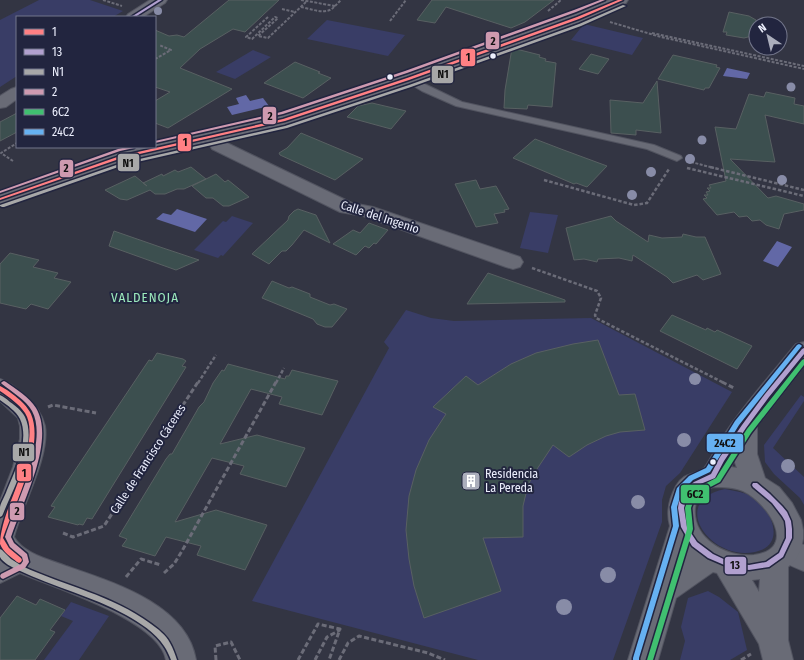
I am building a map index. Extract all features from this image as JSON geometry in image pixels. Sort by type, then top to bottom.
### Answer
[{"type":"street","points":[[135,16],[160,0]]},
{"type":"street","points":[[0,199],[121,157],[284,120],[408,79],[589,14],[621,0]]},
{"type":"street","points":[[0,103],[16,93]]},
{"type":"street","name":"Calle del Ingenio","points":[[214,136],[218,145],[347,208],[366,210],[513,262]]},
{"type":"street","points":[[712,476],[721,458],[745,424],[804,350]]},
{"type":"street","points":[[0,388],[29,415],[33,432],[31,450],[5,519],[0,539],[7,550],[9,565],[110,596],[144,613],[168,634],[175,643],[181,655],[181,660]]},
{"type":"street","points":[[745,424],[745,454],[755,484]]},
{"type":"street","points":[[768,651],[788,557],[790,532],[785,514],[773,498],[755,484],[730,476],[712,476],[696,482],[684,493],[680,509],[683,526],[692,542],[719,562],[752,569],[788,557]]},
{"type":"street","points":[[643,660],[683,526]]},
{"type":"street","points":[[664,590],[698,567],[719,562]]},
{"type":"street","points":[[719,562],[768,651]]},
{"type":"lane","points":[[408,79],[425,89],[459,104],[650,147],[679,163]]},
{"type":"path","points":[[301,0],[335,6]]},
{"type":"path","points":[[300,7],[325,12],[332,10],[341,0]]},
{"type":"path","points":[[390,21],[406,0]]},
{"type":"path","points":[[268,17],[246,37],[252,38],[275,17],[278,18],[258,36],[268,38],[307,1]]},
{"type":"path","points":[[282,9],[295,12]]},
{"type":"path","points":[[589,14],[600,20],[648,32],[661,37],[804,67]]},
{"type":"path","points":[[156,58],[171,50],[159,45]]},
{"type":"path","points":[[13,162],[1,153],[16,144]]},
{"type":"path","points":[[679,163],[804,190]]},
{"type":"path","points":[[679,163],[804,196]]},
{"type":"path","points":[[544,180],[634,205],[641,205],[647,203],[670,167]]},
{"type":"path","points":[[513,262],[597,291],[601,298],[595,315],[596,318],[734,388]]},
{"type":"path","name":"Calle de Francisco Cáceres","points":[[63,533],[73,537],[104,526],[216,355]]},
{"type":"path","points":[[164,574],[174,564],[284,368]]},
{"type":"path","points":[[67,408],[96,413]]},
{"type":"path","points":[[133,568],[141,559],[161,565]]},
{"type":"path","points":[[298,660],[318,624],[340,629]]},
{"type":"path","points":[[314,660],[327,637],[340,629]]},
{"type":"path","points":[[329,660],[340,629]]},
{"type":"path","points":[[339,660],[348,643],[359,636],[428,653],[445,660]]},
{"type":"path","points":[[216,660],[215,646],[231,642],[240,660]]},
{"type":"path","points":[[741,660],[768,651]]},
{"type":"shaded area","points":[[39,0],[90,0],[123,11],[115,16],[16,16],[16,77],[0,87],[0,20]]},
{"type":"shaded area","points":[[327,20],[405,35],[388,56],[307,39]]},
{"type":"shaded area","points":[[584,24],[643,38],[632,55],[571,40]]},
{"type":"shaded area","points":[[253,50],[271,57],[235,79],[216,72]]},
{"type":"shaded area","points":[[727,68],[750,73],[747,79],[723,76]]},
{"type":"shaded area","points":[[246,95],[250,101],[263,98],[269,106],[232,115],[227,107],[239,104],[236,98]]},
{"type":"shaded area","points":[[177,209],[207,219],[195,232],[156,219],[163,213],[171,215]]},
{"type":"shaded area","points":[[530,212],[558,215],[548,253],[520,248]]},
{"type":"shaded area","points":[[232,216],[253,223],[223,256],[221,255],[218,258],[194,250],[223,221],[226,222]]},
{"type":"shaded area","points":[[777,241],[792,247],[778,267],[763,261]]},
{"type":"shaded area","points":[[406,310],[431,318],[454,321],[591,318],[732,392],[680,473],[666,486],[662,500],[662,522],[613,660],[478,660],[252,601],[389,348],[384,342]]},
{"type":"shaded area","points":[[801,395],[804,397],[804,401],[773,448],[804,477],[804,505],[800,498],[774,474],[765,462],[764,445]]},
{"type":"shaded area","points":[[725,489],[751,496],[767,511],[771,519],[773,536],[771,543],[765,548],[755,552],[739,553],[724,548],[711,540],[702,529],[697,517],[699,505],[708,496]]},
{"type":"shaded area","points":[[708,591],[719,597],[738,612],[747,650],[730,660],[680,660],[685,641],[681,627],[688,598]]},
{"type":"shaded area","points":[[71,602],[109,616],[79,660],[44,660],[73,621],[61,616]]},
{"type":"building","points":[[229,0],[279,0],[245,32],[233,29],[200,49],[180,68],[232,89],[168,128],[156,123],[156,100],[170,92],[156,87],[156,30],[169,36],[177,35],[184,37]]},
{"type":"building","points":[[432,0],[554,0],[525,22],[511,28],[446,7],[435,23],[417,20]]},
{"type":"building","points":[[729,12],[749,16],[748,37],[744,38],[726,35],[727,32],[723,32]]},
{"type":"building","points":[[512,48],[540,55],[539,57],[546,59],[545,61],[556,63],[552,107],[528,105],[527,109],[504,108],[505,90]]},
{"type":"building","points":[[591,54],[609,59],[598,74],[579,69]]},
{"type":"building","points":[[673,55],[717,65],[716,67],[720,68],[709,88],[705,88],[704,90],[658,79]]},
{"type":"building","points":[[295,62],[331,78],[303,98],[264,83]]},
{"type":"building","points":[[657,81],[661,133],[636,130],[636,135],[611,133],[610,100],[643,103]]},
{"type":"building","points":[[766,92],[795,98],[794,104],[804,106],[804,124],[765,115],[775,162],[730,159],[768,198],[776,196],[804,204],[804,210],[784,214],[779,229],[766,225],[760,220],[752,221],[747,216],[739,217],[734,212],[717,215],[703,199],[707,198],[704,195],[708,195],[706,192],[710,191],[707,188],[711,188],[709,185],[726,181],[715,127],[736,129],[749,94],[764,97]]},
{"type":"building","points":[[372,103],[406,111],[391,129],[347,117],[358,106]]},
{"type":"building","points":[[16,114],[16,133],[0,141],[0,122]]},
{"type":"building","points":[[301,133],[363,159],[335,180],[280,155],[279,153],[287,148]]},
{"type":"building","points":[[535,139],[607,166],[587,187],[576,183],[574,184],[513,158]]},
{"type":"building","points":[[191,167],[206,179],[184,189],[177,189],[165,194],[155,194],[150,190],[127,200],[120,199],[105,190],[135,176],[143,183],[162,174],[163,176],[175,170],[178,172]]},
{"type":"building","points":[[216,174],[225,182],[228,180],[249,197],[229,206],[223,206],[213,198],[206,198],[192,186]]},
{"type":"building","points":[[476,180],[480,189],[496,186],[509,209],[504,210],[505,212],[494,214],[498,223],[476,227],[455,184]]},
{"type":"building","points":[[298,209],[316,215],[330,243],[304,230],[286,251],[282,251],[269,264],[252,254],[288,220],[289,216],[294,211]]},
{"type":"building","points":[[611,216],[616,221],[648,242],[649,235],[662,238],[682,237],[683,234],[696,237],[705,237],[721,274],[703,280],[697,275],[673,283],[667,277],[633,255],[632,261],[619,258],[598,259],[597,262],[584,259],[574,260],[566,228]]},
{"type":"building","points":[[369,223],[388,230],[376,244],[374,243],[369,248],[365,246],[356,255],[333,244],[353,230],[360,233]]},
{"type":"building","points":[[114,231],[199,260],[176,270],[109,246]]},
{"type":"building","points":[[10,253],[39,260],[33,267],[58,273],[54,278],[71,282],[48,309],[31,304],[26,309],[0,303],[0,264]]},
{"type":"building","points":[[488,273],[565,300],[565,302],[467,304]]},
{"type":"building","points":[[272,281],[310,294],[310,297],[330,305],[334,304],[347,309],[332,327],[325,327],[317,324],[313,319],[262,298]]},
{"type":"building","points":[[672,315],[706,330],[707,328],[715,332],[717,330],[752,346],[737,369],[660,331]]},
{"type":"building","name":"Residencia La Pereda","points":[[598,340],[619,395],[635,394],[645,430],[620,432],[606,436],[587,445],[569,457],[553,445],[528,485],[523,506],[523,537],[483,538],[501,591],[424,618],[414,586],[406,530],[409,496],[416,470],[429,440],[446,414],[433,407],[466,376],[478,385],[511,364],[536,353],[573,344]]},
{"type":"building","points":[[157,353],[183,359],[186,361],[182,366],[186,367],[92,519],[87,518],[83,525],[78,525],[48,517],[55,507],[51,506],[149,360],[152,361]]},
{"type":"building","points":[[228,364],[285,379],[286,376],[289,376],[292,370],[338,381],[322,415],[279,404],[282,397],[251,389],[220,444],[257,435],[305,448],[286,487],[240,474],[244,466],[212,458],[175,522],[216,510],[267,525],[245,570],[197,555],[201,546],[166,537],[155,556],[122,546],[127,539],[119,536],[166,459],[170,454],[172,454],[199,407],[204,402],[213,383]]},
{"type":"building","points":[[17,596],[36,605],[40,599],[65,610],[50,630],[55,632],[35,660],[0,660],[0,618]]},
{"type":"transit line","name":"13","points":[[135,16],[160,0]]},
{"type":"transit line","name":"2","points":[[156,142],[282,113],[406,72],[603,0]]},
{"type":"transit line","name":"1","points":[[0,199],[121,157],[284,120],[408,79],[578,18],[621,0]]},
{"type":"transit line","name":"N1","points":[[2,206],[123,164],[286,127],[410,86],[580,25],[624,6]]},
{"type":"transit line","name":"2","points":[[0,192],[128,148]]},
{"type":"transit line","name":"24C2","points":[[636,658],[676,526],[674,507],[679,490],[691,478],[708,470],[737,423],[799,346]]},
{"type":"transit line","name":"13","points":[[713,476],[722,459],[744,427],[804,350]]},
{"type":"transit line","name":"6C2","points":[[650,660],[690,529],[688,508],[691,498],[699,490],[718,480],[749,431],[804,361]]},
{"type":"transit line","name":"2","points":[[3,576],[23,566],[26,562],[25,556],[12,545],[8,537],[32,473],[40,438],[39,423],[34,410],[24,399],[4,383]]},
{"type":"transit line","name":"1","points":[[0,388],[24,407],[29,415],[32,428],[32,443],[28,459],[0,538],[7,550],[19,560]]},
{"type":"transit line","name":"N1","points":[[0,397],[19,413],[23,419],[26,429],[26,441],[23,453],[0,514]]},
{"type":"transit line","name":"13","points":[[713,476],[696,483],[684,495],[681,508],[684,527],[694,544],[710,556],[729,565],[749,568],[767,565],[781,555],[789,538],[788,521],[780,507],[755,485]]},
{"type":"transit line","name":"N1","points":[[0,552],[4,557],[20,568],[99,599],[120,608],[139,619],[156,631],[168,645],[174,660]]},
{"type":"place","name":"Residencia La Pereda","points":[[471,481]]},
{"type":"district","name":"VALDENOJA","points":[[145,297]]}]
